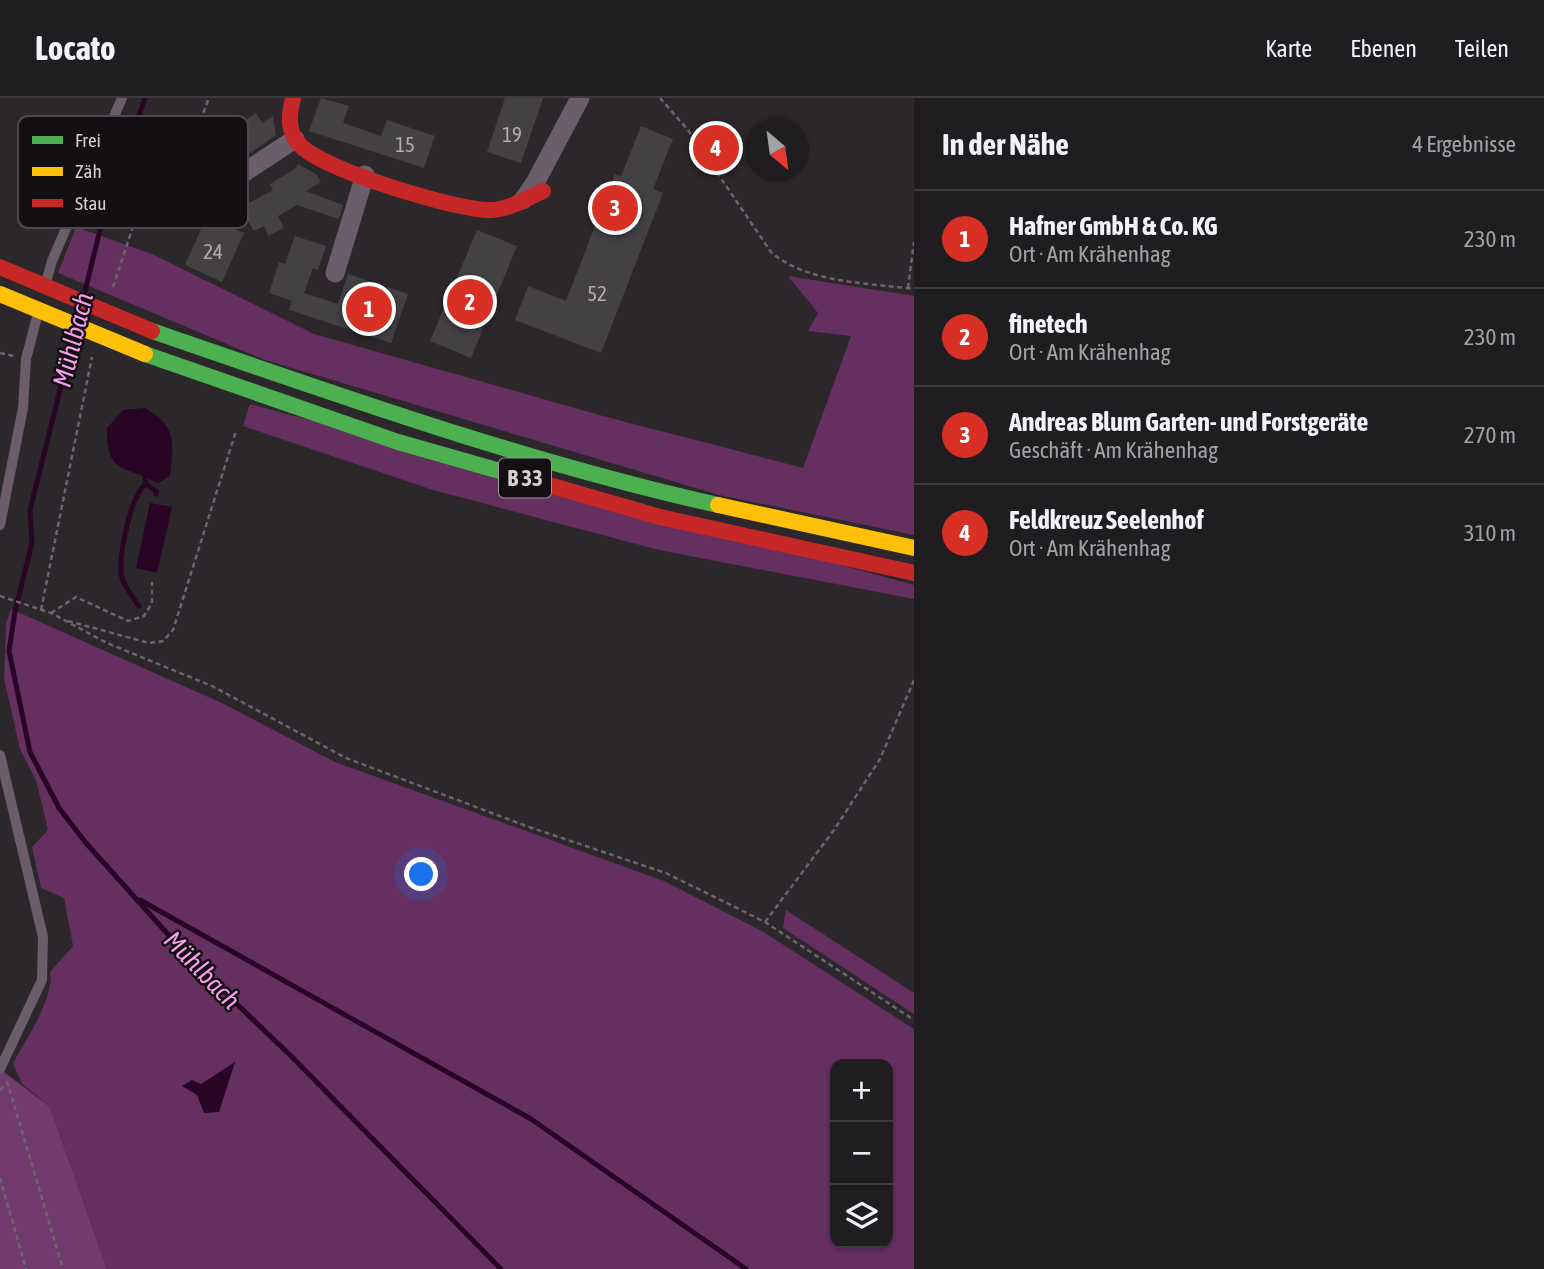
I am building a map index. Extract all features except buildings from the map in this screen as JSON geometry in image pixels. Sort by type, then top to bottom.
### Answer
[{"type":"main road","points":[[293,98],[289,125],[295,139],[314,156],[365,175],[438,199],[487,210],[523,201],[543,191]]},
{"type":"main road","name":"B 33","points":[[0,267],[152,331],[408,419],[661,492],[914,548]]},
{"type":"main road","name":"B 33","points":[[0,294],[145,354],[398,442],[647,513],[914,573]]},
{"type":"street","points":[[523,201],[580,98]]},
{"type":"street","points":[[248,171],[295,139]]},
{"type":"street","points":[[335,273],[365,175]]},
{"type":"lane","points":[[114,116],[122,98]]},
{"type":"lane","points":[[0,525],[23,408],[26,359],[52,261],[66,228]]},
{"type":"lane","points":[[0,755],[43,937],[43,980],[0,1069]]},
{"type":"path","points":[[202,116],[209,98]]},
{"type":"path","points":[[660,98],[688,130],[771,251],[784,263],[829,276],[914,289]]},
{"type":"path","points":[[109,298],[132,228]]},
{"type":"path","points":[[908,288],[914,242]]},
{"type":"path","points":[[41,610],[91,358]]},
{"type":"path","points":[[64,621],[81,622],[149,643],[163,642],[173,630],[236,431]]},
{"type":"path","points":[[51,613],[76,597],[128,621],[144,615],[152,603],[152,582]]},
{"type":"path","points":[[0,596],[51,613],[107,643],[212,686],[346,758],[526,826],[666,873],[765,922],[914,1020]]},
{"type":"path","points":[[765,922],[834,830],[880,759],[914,680]]},
{"type":"path","points":[[0,1069],[8,1081],[62,1269]]},
{"type":"path","points":[[0,1090],[8,1081]]},
{"type":"path","points":[[0,1178],[26,1269]]},
{"type":"shaded area","points":[[76,228],[79,228],[152,254],[314,334],[603,416],[803,468],[851,336],[808,331],[818,313],[788,276],[914,296],[914,535],[719,495],[265,360],[58,273]]},
{"type":"shaded area","points":[[250,404],[914,585],[914,599],[659,550],[433,490],[243,426]]},
{"type":"shaded area","points":[[145,408],[163,422],[171,436],[170,476],[158,483],[119,466],[110,453],[108,443],[107,428],[123,410]]},
{"type":"shaded area","points":[[150,503],[172,507],[157,573],[136,568]]},
{"type":"shaded area","points":[[11,609],[224,704],[335,762],[664,881],[762,931],[914,1029],[914,1269],[107,1269],[50,1107],[22,1084],[13,1063],[44,1006],[50,972],[73,946],[64,898],[41,888],[32,847],[48,830],[36,780],[20,749],[4,679],[6,624]]},
{"type":"shaded area","points":[[786,910],[914,993],[914,1014],[783,928]]},
{"type":"shaded area","points":[[235,1062],[219,1112],[204,1113],[197,1095],[182,1086],[192,1080],[201,1084]]},
{"type":"shaded area","points":[[0,1069],[50,1107],[107,1269],[0,1269]]},
{"type":"waterway","name":"Mühlbach","points":[[139,116],[145,98]]},
{"type":"waterway","name":"Mühlbach","points":[[85,291],[101,228]]},
{"type":"waterway","name":"Mühlbach","points":[[73,338],[30,510],[32,543],[15,611],[9,651],[30,752],[59,808],[86,843],[191,960],[291,1056],[501,1269]]},
{"type":"waterway","points":[[139,606],[123,581],[121,563],[127,525],[135,500],[146,484],[145,477]]},
{"type":"waterway","points":[[146,484],[156,491],[156,494]]},
{"type":"waterway","points":[[140,900],[531,1119],[746,1269]]},
{"type":"traffic: fast","points":[[152,331],[503,448],[574,469],[718,505]]},
{"type":"traffic: fast","points":[[145,354],[398,442],[528,479]]},
{"type":"traffic: slow","points":[[0,294],[145,354]]},
{"type":"traffic: slow","points":[[718,505],[914,548]]},
{"type":"traffic: jam","points":[[293,98],[290,122],[292,134],[299,144],[332,165],[359,176],[446,203],[487,210],[509,207],[543,191]]},
{"type":"traffic: jam","points":[[0,267],[152,331]]},
{"type":"traffic: jam","points":[[528,479],[660,517],[914,573]]},
{"type":"place","name":"Feldkreuz Seelenhof","points":[[716,148]]},
{"type":"place","name":"Andreas Blum Garten- und Forstgeräte","points":[[615,208]]},
{"type":"place","name":"finetech","points":[[470,302]]},
{"type":"place","name":"Hafner GmbH & Co. KG","points":[[369,309]]}]
